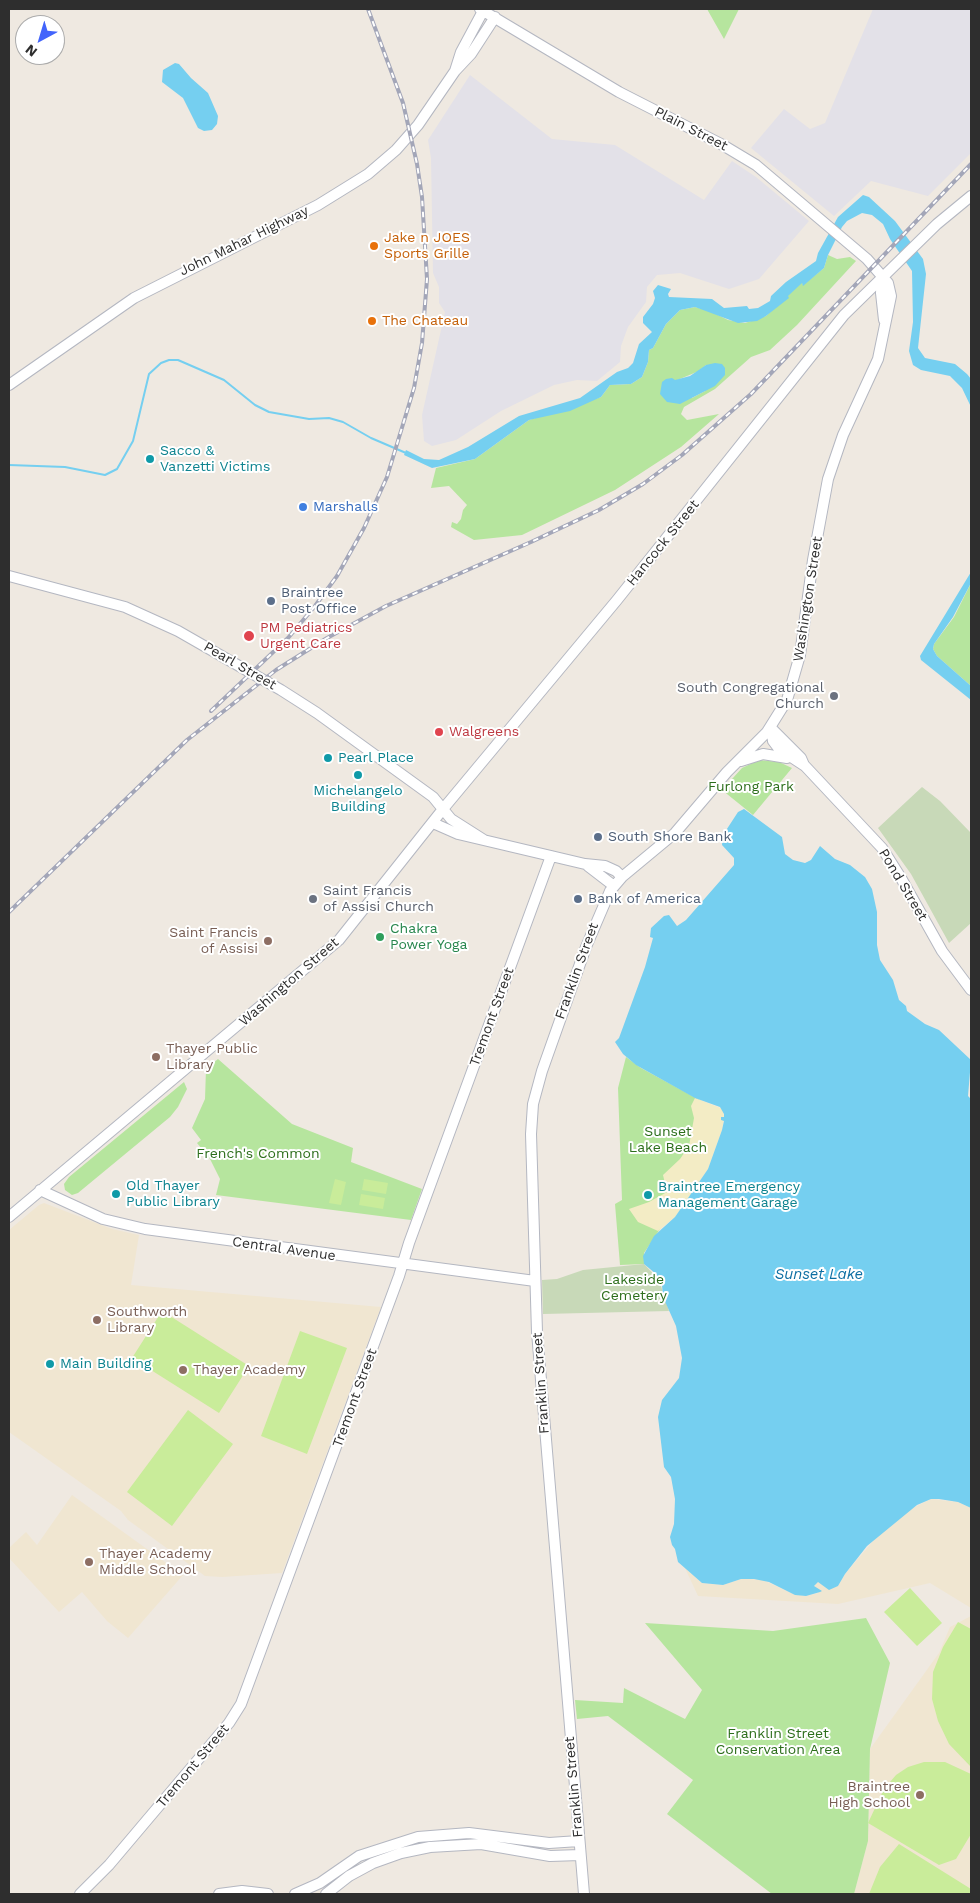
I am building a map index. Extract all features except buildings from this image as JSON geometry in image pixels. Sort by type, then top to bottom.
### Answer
[{"type":"main road","name":"Plain Street","points":[[481,10],[627,96],[739,153],[772,177],[828,225],[882,276]]},
{"type":"main road","name":"John Mahar Highway","points":[[455,71],[461,52],[481,10]]},
{"type":"main road","name":"John Mahar Highway","points":[[9,385],[134,298],[318,205],[354,184],[376,168],[393,153],[418,125],[455,71],[471,54],[495,17]]},
{"type":"main road","points":[[882,276],[971,196]]},
{"type":"main road","name":"Washington Street","points":[[614,886],[622,877],[671,837],[732,767],[770,728],[788,700],[797,671],[828,478],[843,435],[875,366],[885,326],[881,296],[882,276]]},
{"type":"main road","name":"Hancock Street","points":[[443,809],[592,631],[838,323],[882,276]]},
{"type":"main road","name":"Pearl Street","points":[[9,576],[125,606],[178,631],[310,708],[410,780],[432,797],[443,809]]},
{"type":"main road","name":"Pond Street","points":[[770,728],[771,738],[775,745],[791,760],[805,766],[863,826],[886,854],[942,951],[971,990]]},
{"type":"main road","name":"Pond Street","points":[[770,728],[802,758],[805,766]]},
{"type":"main road","points":[[732,767],[747,758],[763,754],[779,755],[791,760]]},
{"type":"main road","points":[[443,809],[462,827],[484,840]]},
{"type":"main road","name":"Washington Street","points":[[9,1217],[328,951],[351,927],[443,809]]},
{"type":"main road","points":[[433,823],[454,833],[584,864],[609,868],[622,877]]},
{"type":"main road","name":"Tremont Street","points":[[80,1894],[118,1854],[229,1724],[238,1709],[403,1265],[551,856]]},
{"type":"main road","points":[[584,864],[614,886]]},
{"type":"main road","name":"Franklin Street","points":[[584,1894],[548,1467],[535,1281],[531,1134],[534,1095],[590,935],[614,886]]},
{"type":"main road","name":"Central Avenue","points":[[40,1190],[103,1219],[137,1228],[403,1265],[535,1281]]},
{"type":"main road","points":[[9,1211],[23,1205]]},
{"type":"main road","points":[[295,1894],[320,1883],[354,1859],[389,1845],[431,1835],[464,1833],[549,1843],[579,1841]]},
{"type":"main road","points":[[326,1894],[354,1872],[393,1856],[430,1847],[469,1844],[506,1847],[550,1856],[580,1854]]},
{"type":"main road","points":[[389,1845],[393,1856]]},
{"type":"main road","points":[[219,1894],[242,1891],[268,1894]]},
{"type":"shaded area","points":[[873,9],[971,9],[971,153],[928,196],[871,181],[834,216],[751,148],[784,109],[810,129],[825,123]]},
{"type":"shaded area","points":[[470,75],[552,139],[615,145],[704,200],[732,161],[756,177],[809,221],[759,279],[729,289],[680,273],[657,275],[647,287],[646,302],[628,327],[621,346],[620,362],[597,381],[577,380],[554,385],[501,411],[456,440],[432,446],[424,441],[422,415],[445,312],[439,303],[439,287],[433,273],[431,158],[428,140]]},
{"type":"shaded area","name":"Thayer Academy","points":[[44,1203],[112,1229],[139,1235],[131,1285],[381,1307],[282,1573],[222,1577],[205,1576],[128,1520],[121,1511],[9,1432],[9,1230]]},
{"type":"shaded area","name":"Thayer Academy Middle School","points":[[72,1495],[183,1575],[128,1638],[107,1621],[82,1592],[59,1612],[9,1558],[9,1548],[26,1532],[37,1545]]},
{"type":"shaded area","points":[[931,1499],[958,1502],[971,1508],[971,1608],[930,1583],[838,1604],[698,1596],[685,1568],[702,1583],[723,1585],[741,1579],[763,1580],[793,1594],[806,1596],[818,1593],[814,1586],[818,1582],[838,1586],[845,1574],[880,1533],[907,1511]]},
{"type":"shaded area","name":"Braintree High School","points":[[971,1616],[971,1894],[854,1894],[868,1841],[870,1749],[939,1653],[950,1627]]},
{"type":"green space","points":[[707,9],[739,9],[724,39]]},
{"type":"green space","points":[[828,255],[837,259],[850,257],[856,261],[797,325],[770,350],[751,357],[715,389],[684,407],[681,414],[687,420],[719,414],[681,447],[615,490],[522,535],[474,540],[451,527],[452,522],[457,524],[461,519],[463,510],[467,505],[449,486],[431,488],[436,468],[475,459],[529,420],[601,397],[610,385],[631,384],[642,377],[648,362],[649,350],[653,348],[666,324],[680,310],[695,307],[710,311],[728,320],[745,323],[766,316],[802,282],[803,285],[824,268]],"holes":[[[706,365],[705,391],[692,398],[675,381],[699,371]]]},
{"type":"green space","points":[[971,583],[971,686],[937,656],[933,649],[934,644],[954,617]]},
{"type":"green space","name":"Furlong Park","points":[[759,760],[779,762],[792,768],[753,815],[722,790],[742,768]]},
{"type":"green space","points":[[922,787],[940,801],[971,833],[971,923],[949,943],[911,874],[878,828]]},
{"type":"green space","name":"Sunset Lake Beach","points":[[626,1057],[641,1068],[709,1105],[662,1226],[644,1253],[644,1264],[620,1265],[615,1204],[622,1200],[618,1088]]},
{"type":"green space","name":"French's Common","points":[[218,1059],[292,1124],[353,1148],[351,1162],[422,1189],[411,1220],[216,1195],[220,1179],[210,1159],[197,1143],[201,1140],[192,1128],[205,1099],[206,1069]]},
{"type":"green space","points":[[184,1082],[187,1089],[178,1107],[170,1117],[78,1193],[72,1195],[65,1190],[64,1184],[69,1177]]},
{"type":"green space","points":[[335,1179],[346,1182],[341,1205],[329,1203]]},
{"type":"green space","points":[[364,1179],[388,1183],[386,1194],[362,1190]]},
{"type":"green space","points":[[361,1194],[385,1198],[383,1209],[359,1205]]},
{"type":"green space","name":"Lakeside Cemetery","points":[[644,1264],[659,1280],[669,1311],[543,1314],[542,1280],[557,1279],[583,1270]]},
{"type":"green space","points":[[162,1311],[249,1366],[219,1413],[132,1358]]},
{"type":"green space","points":[[300,1331],[347,1348],[307,1454],[261,1436]]},
{"type":"green space","points":[[188,1410],[233,1444],[172,1526],[127,1492]]},
{"type":"green space","points":[[910,1588],[942,1623],[917,1646],[884,1612]]},
{"type":"green space","name":"Franklin Street Conservation Area","points":[[866,1618],[890,1663],[870,1749],[868,1841],[854,1894],[772,1894],[667,1814],[693,1780],[608,1716],[577,1719],[575,1700],[623,1703],[624,1688],[685,1719],[702,1690],[645,1623],[773,1631]]},
{"type":"green space","points":[[958,1622],[971,1629],[971,1767],[949,1744],[938,1721],[932,1699],[933,1672],[943,1647]]},
{"type":"green space","points":[[924,1762],[945,1762],[971,1774],[971,1834],[956,1859],[939,1865],[868,1823],[884,1789],[896,1775],[908,1767]]},
{"type":"green space","points":[[899,1844],[971,1889],[971,1894],[869,1894],[880,1867]]},
{"type":"sand","points":[[695,1098],[723,1109],[722,1130],[708,1169],[675,1217],[658,1231],[638,1222],[629,1209],[649,1202],[667,1192],[663,1175],[680,1159],[689,1146],[694,1118],[691,1106]]},
{"type":"water","points":[[175,63],[179,64],[208,93],[218,116],[217,124],[212,130],[204,131],[198,128],[183,98],[162,82],[163,70]]},
{"type":"water","points":[[863,195],[869,197],[895,221],[923,259],[926,274],[918,348],[925,358],[955,364],[967,374],[971,379],[971,407],[962,388],[950,376],[921,370],[913,365],[909,351],[913,322],[912,271],[890,239],[883,224],[872,215],[862,213],[847,221],[842,227],[828,255],[824,268],[803,286],[802,283],[788,296],[789,298],[757,321],[738,323],[695,307],[680,310],[666,324],[653,348],[649,350],[648,362],[642,377],[631,384],[610,385],[601,397],[570,411],[529,420],[475,459],[432,468],[404,455],[406,450],[424,459],[439,460],[468,447],[519,416],[580,398],[617,372],[628,368],[633,363],[639,344],[652,332],[643,323],[643,317],[653,304],[655,298],[653,291],[658,285],[671,289],[668,294],[669,297],[712,299],[724,308],[747,306],[749,309],[758,308],[770,301],[771,296],[786,282],[816,261],[818,253],[838,217]]},
{"type":"water","points":[[722,364],[725,368],[725,375],[715,386],[680,404],[667,402],[660,394],[662,382],[666,379],[672,378],[675,380],[690,376],[706,365]]},
{"type":"water","points":[[971,572],[971,583],[953,617],[934,644],[933,649],[937,656],[971,686],[971,700],[921,660],[920,656]]},
{"type":"water","name":"Sunset Lake","points":[[744,809],[782,837],[785,854],[793,860],[805,863],[811,860],[820,846],[835,859],[850,865],[865,877],[872,889],[877,912],[877,945],[880,960],[893,980],[899,1000],[906,1006],[907,1011],[925,1024],[939,1030],[971,1060],[968,1096],[971,1099],[971,1508],[958,1502],[939,1499],[931,1499],[917,1505],[867,1546],[838,1586],[829,1590],[818,1582],[814,1586],[822,1591],[806,1596],[795,1595],[769,1582],[754,1579],[741,1579],[723,1585],[702,1583],[678,1562],[672,1545],[670,1537],[674,1524],[675,1499],[671,1477],[664,1467],[658,1417],[662,1400],[679,1378],[682,1358],[676,1326],[663,1297],[662,1285],[656,1274],[644,1264],[643,1256],[654,1236],[675,1217],[708,1169],[722,1130],[724,1121],[721,1120],[721,1117],[724,1117],[724,1114],[720,1107],[695,1098],[636,1065],[623,1054],[615,1042],[619,1038],[645,967],[653,938],[650,937],[651,928],[664,916],[669,915],[677,926],[686,920],[734,865],[734,858],[722,845],[723,835],[738,812]]},
{"type":"waterway","points":[[9,465],[65,467],[105,475],[117,469],[133,441],[149,374],[161,363],[169,360],[178,360],[224,380],[255,405],[269,412],[309,419],[329,418],[343,422],[371,438],[406,453]]},
{"type":"railway","points":[[211,711],[288,638],[337,576],[364,528],[387,477],[414,388],[422,343],[427,279],[422,197],[417,164],[403,103],[368,9]]},
{"type":"railway","points":[[9,912],[187,740],[276,670],[327,638],[386,606],[599,510],[643,484],[682,455],[751,394],[971,164]]},
{"type":"place","name":"Jake n JOES Sports Grille","points":[[374,246]]},
{"type":"place","name":"The Chateau","points":[[372,321]]},
{"type":"place","name":"Sacco & Vanzetti Victims","points":[[150,459]]},
{"type":"place","name":"Marshalls","points":[[303,507]]},
{"type":"place","name":"Braintree Post Office","points":[[271,601]]},
{"type":"place","name":"PM Pediatrics Urgent Care","points":[[249,636]]},
{"type":"place","name":"South Congregational Church","points":[[834,696]]},
{"type":"place","name":"Walgreens","points":[[439,732]]},
{"type":"place","name":"Pearl Place","points":[[328,758]]},
{"type":"place","name":"Michelangelo Building","points":[[358,775]]},
{"type":"place","name":"South Shore Bank","points":[[598,837]]},
{"type":"place","name":"Saint Francis of Assisi Church","points":[[313,899]]},
{"type":"place","name":"Bank of America","points":[[578,899]]},
{"type":"place","name":"Chakra Power Yoga","points":[[380,937]]},
{"type":"place","name":"Saint Francis of Assisi","points":[[268,941]]},
{"type":"place","name":"Thayer Public Library","points":[[156,1057]]},
{"type":"place","name":"Old Thayer Public Library","points":[[116,1194]]},
{"type":"place","name":"Braintree Emergency Management Garage","points":[[648,1195]]},
{"type":"place","name":"Southworth Library","points":[[97,1320]]},
{"type":"place","name":"Main Building","points":[[50,1364]]},
{"type":"place","name":"Thayer Academy","points":[[183,1370]]},
{"type":"place","name":"Thayer Academy Middle School","points":[[89,1562]]},
{"type":"place","name":"Braintree High School","points":[[920,1795]]}]
